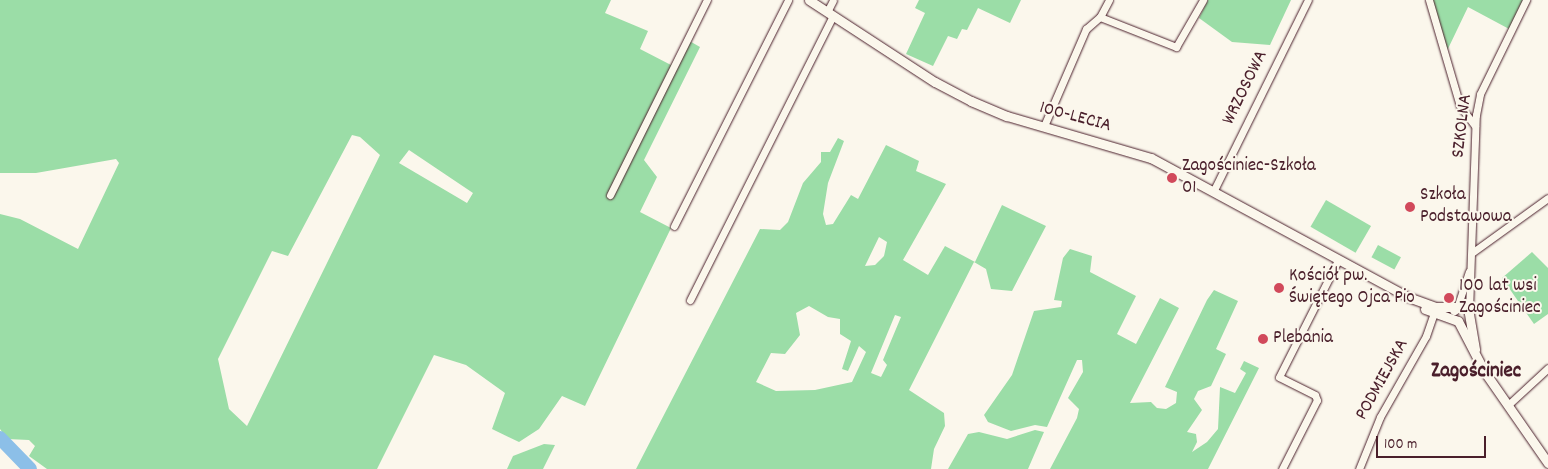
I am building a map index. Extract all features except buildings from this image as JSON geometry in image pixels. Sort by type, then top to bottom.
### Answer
[{"type":"street","points":[[610,195],[706,0]]},
{"type":"street","points":[[674,226],[788,0]]},
{"type":"street","name":"100-LECIA","points":[[809,0],[942,86],[990,109],[1135,151],[1214,190],[1408,297],[1456,319]]},
{"type":"street","points":[[690,300],[830,14],[832,0]]},
{"type":"street","points":[[1044,126],[1086,28],[1100,16],[1109,0]]},
{"type":"street","points":[[1100,16],[1176,47],[1203,0]]},
{"type":"street","name":"WRZOSOWA","points":[[1214,190],[1308,0]]},
{"type":"street","points":[[1429,0],[1460,106],[1475,126]]},
{"type":"street","name":"SZKOLNA","points":[[1469,313],[1473,252],[1475,126],[1480,94],[1526,0]]},
{"type":"street","points":[[1473,252],[1548,198]]},
{"type":"street","points":[[1282,469],[1317,400],[1315,395],[1279,377],[1338,260]]},
{"type":"street","name":"SZKOLNA","points":[[1457,306],[1471,264]]},
{"type":"street","points":[[1435,310],[1464,305],[1469,313],[1476,356]]},
{"type":"street","points":[[1457,306],[1456,319],[1476,356],[1548,463]]},
{"type":"street","name":"PODMIEJSKA","points":[[1359,469],[1372,432],[1426,336],[1435,310]]},
{"type":"street","points":[[1456,319],[1463,321],[1469,313]]},
{"type":"street","points":[[1508,405],[1548,368]]},
{"type":"green space","points":[[0,0],[611,0],[605,13],[648,31],[640,49],[671,65],[686,39],[700,47],[644,160],[657,177],[640,212],[671,228],[585,406],[562,396],[539,429],[519,442],[492,429],[505,393],[466,365],[434,355],[377,469],[47,469],[29,456],[35,446],[29,440],[7,439],[0,429],[0,214],[20,219],[78,249],[119,163],[116,159],[36,173],[0,173]],"holes":[[[352,135],[360,137],[380,155],[247,426],[229,409],[218,359],[272,251],[288,256]],[[409,150],[473,193],[467,203],[399,163]]]},
{"type":"green space","points":[[919,0],[1021,0],[1010,23],[978,8],[967,30],[962,29],[957,39],[948,36],[933,66],[906,54],[925,13],[915,8]]},
{"type":"green space","points":[[1208,0],[1291,0],[1270,45],[1232,42],[1199,18]]},
{"type":"green space","points":[[1429,0],[1526,0],[1511,30],[1468,7],[1445,55]]},
{"type":"green space","points":[[838,138],[844,141],[828,183],[823,214],[826,225],[833,224],[851,195],[858,199],[886,145],[919,161],[916,171],[946,184],[903,260],[928,275],[945,246],[975,262],[1002,205],[1046,226],[1012,291],[991,289],[986,269],[974,262],[909,390],[944,413],[945,426],[934,449],[931,469],[636,469],[760,229],[780,230],[788,222],[803,183],[821,162],[821,152],[830,152]],"holes":[[[879,237],[887,242],[884,256],[875,265],[865,266]],[[809,306],[828,317],[840,319],[840,334],[851,341],[842,369],[848,371],[859,346],[866,352],[852,382],[815,390],[776,391],[756,382],[771,353],[785,354],[800,335],[796,313]],[[895,315],[901,317],[883,360],[887,365],[881,377],[871,373]]]},
{"type":"green space","points":[[1326,200],[1371,226],[1356,253],[1310,227]]},
{"type":"green space","points":[[1378,245],[1401,257],[1394,270],[1371,257]]},
{"type":"green space","points":[[1070,249],[1092,256],[1090,272],[1136,296],[1117,334],[1136,344],[1160,298],[1179,308],[1130,403],[1151,402],[1157,408],[1166,409],[1176,403],[1177,392],[1165,387],[1207,300],[1214,290],[1238,301],[1216,349],[1226,354],[1211,386],[1198,391],[1194,399],[1202,410],[1187,432],[1196,434],[1197,442],[1192,452],[1207,442],[1218,429],[1220,387],[1235,393],[1246,373],[1240,369],[1244,361],[1259,368],[1208,469],[1050,469],[1077,418],[1079,409],[1068,398],[1083,372],[1082,360],[1077,360],[1047,427],[1035,425],[1011,431],[988,422],[984,415],[1012,375],[1034,311],[1061,307],[1062,301],[1054,300],[1063,258]]},
{"type":"green space","points":[[1532,252],[1548,268],[1548,314],[1534,324],[1502,278]]},
{"type":"green space","points":[[1035,430],[1044,432],[1028,469],[948,469],[968,434],[979,432],[1007,439]]},
{"type":"green space","points":[[544,444],[555,445],[543,469],[507,469],[513,456]]},
{"type":"waterway","points":[[0,438],[30,469]]},
{"type":"place","name":"Zagościniec-Szkoła 01","points":[[1172,178]]},
{"type":"place","name":"Szkoła Podstawowa","points":[[1410,207]]},
{"type":"place","name":"Kościół pw. Świętego Ojca Pio","points":[[1279,288]]},
{"type":"place","name":"100 lat wsi Zagościniec","points":[[1449,298]]},
{"type":"place","name":"Plebania","points":[[1263,339]]},
{"type":"district","name":"Zagościniec","points":[[1476,372]]}]
